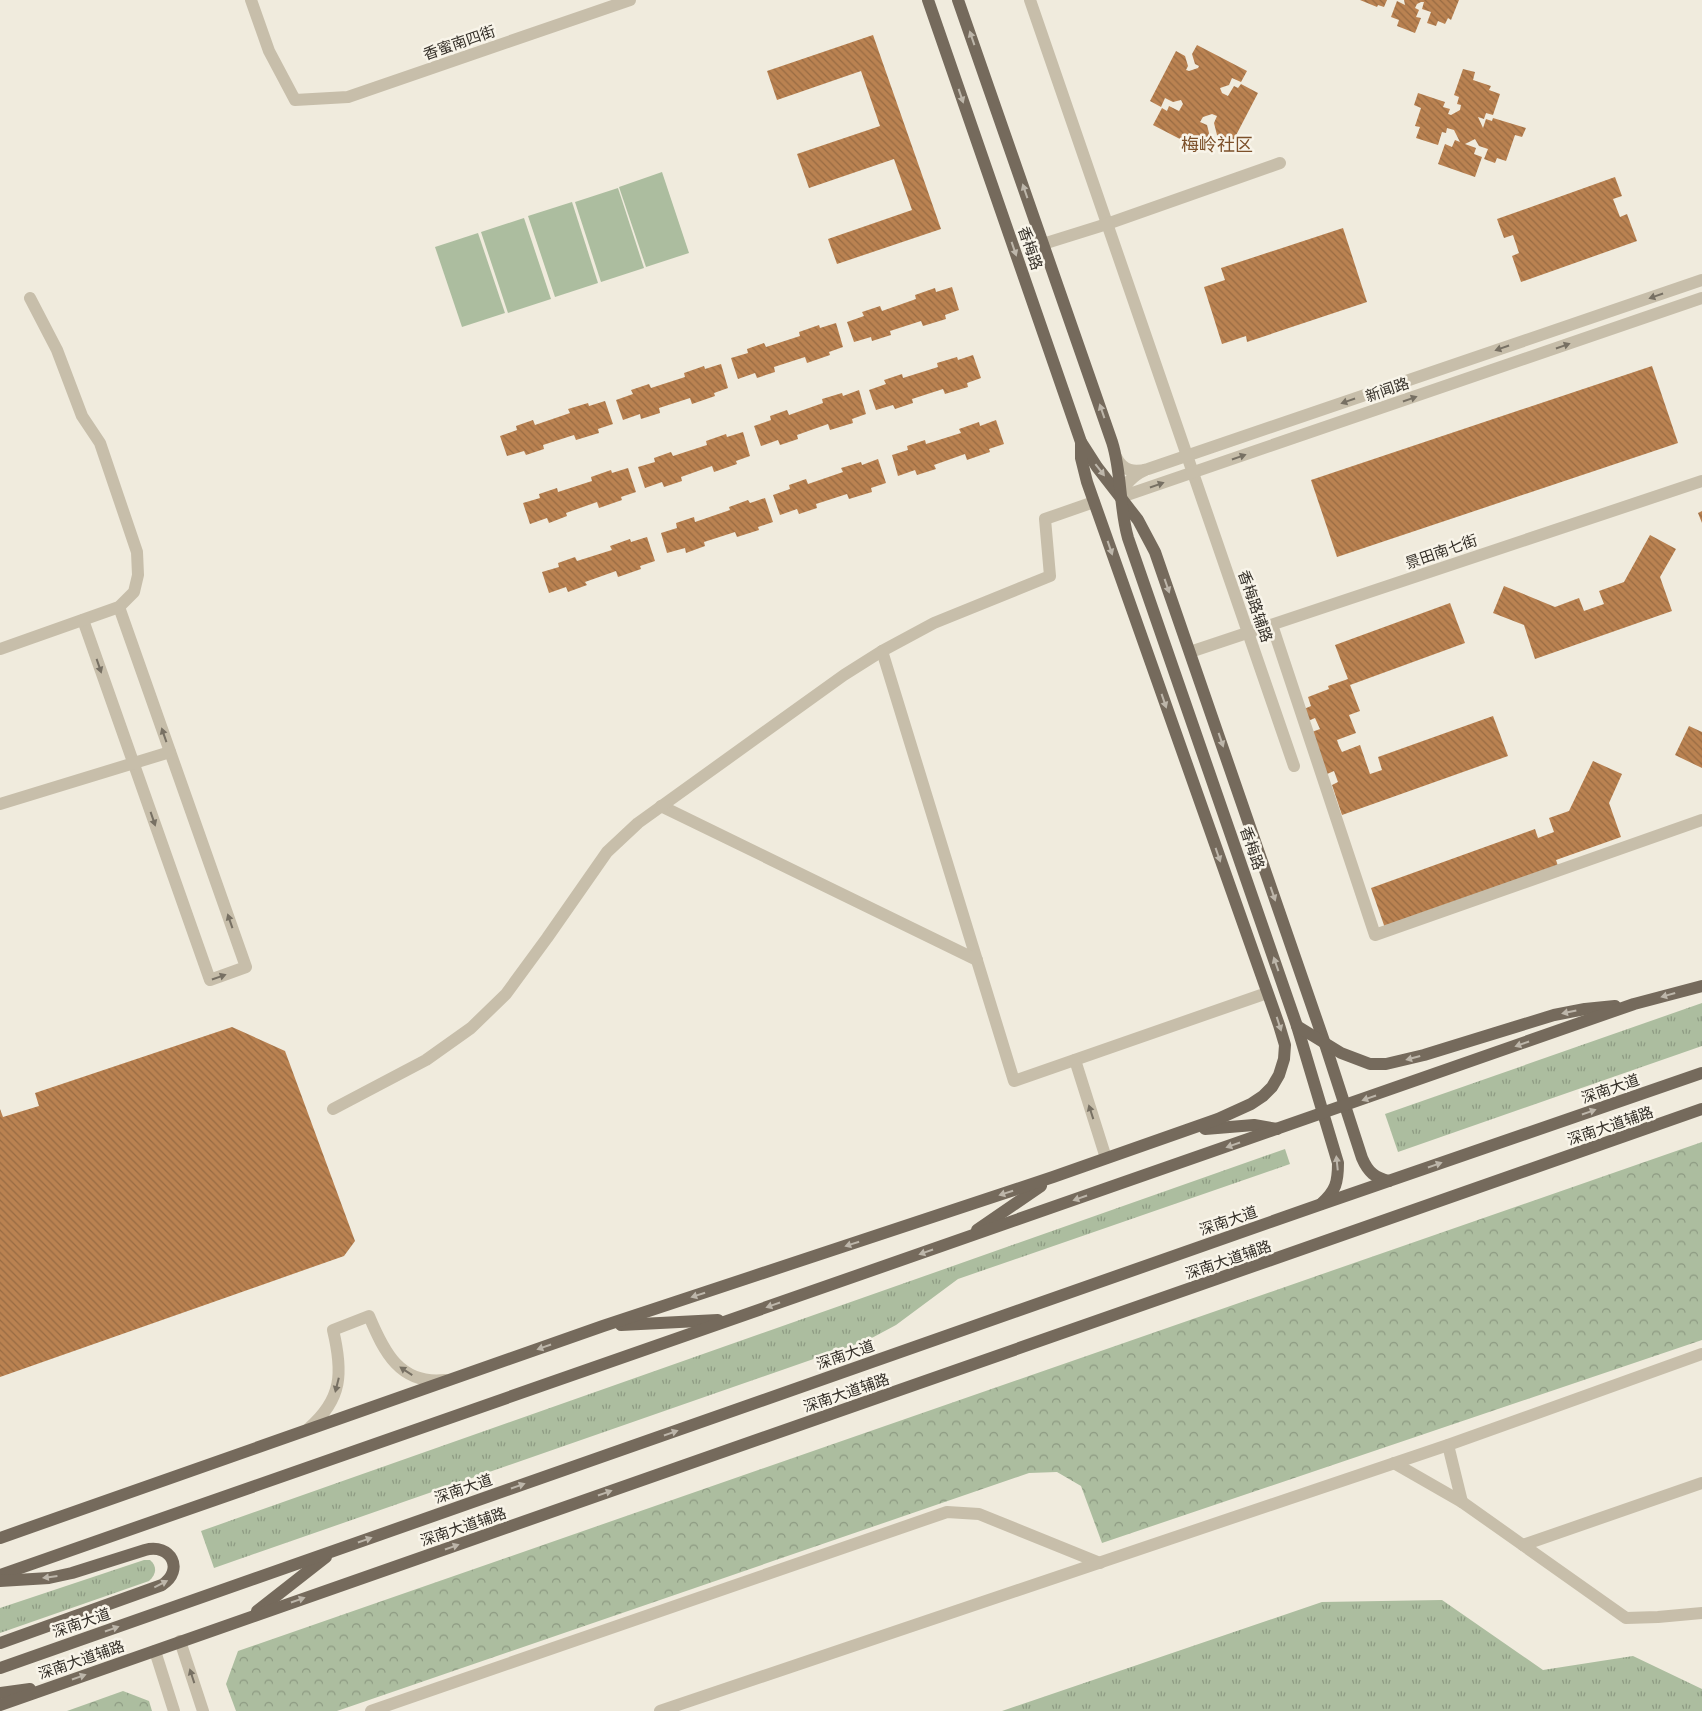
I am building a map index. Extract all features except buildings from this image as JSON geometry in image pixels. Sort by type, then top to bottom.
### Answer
[{"type":"main road","name":"香梅路","points":[[928,0],[1081,442],[1097,467],[1143,528],[1155,552],[1366,1167],[1375,1176],[1389,1181]]},
{"type":"main road","name":"香梅路","points":[[958,0],[1044,244],[1116,457],[1124,518],[1130,544],[1298,1026],[1336,1153],[1338,1177],[1335,1187],[1330,1196],[1319,1205]]},
{"type":"main road","points":[[0,1538],[603,1326],[1168,1137],[1218,1119],[1251,1104],[1272,1087],[1279,1075],[1284,1059],[1285,1045],[1094,502],[1083,466],[1081,442]]},
{"type":"main road","points":[[0,1575],[1634,1004],[1702,986]]},
{"type":"main road","points":[[1298,1026],[1341,1053],[1370,1064],[1386,1064],[1424,1055],[1554,1015],[1585,1009],[1634,1004]]},
{"type":"main road","name":"深南大道","points":[[0,1668],[1319,1205],[1702,1073]]},
{"type":"main road","name":"深南大道辅路","points":[[0,1705],[1702,1110]]},
{"type":"main road","points":[[1168,1137],[1203,1130],[1254,1125],[1279,1129]]},
{"type":"main road","points":[[964,1239],[1053,1177]]},
{"type":"main road","points":[[603,1326],[733,1319]]},
{"type":"main road","points":[[0,1543],[13,1533]]},
{"type":"main road","points":[[0,1581],[49,1578],[72,1574],[156,1548],[166,1551],[174,1565],[171,1577],[162,1584],[0,1643]]},
{"type":"main road","points":[[249,1617],[336,1550]]},
{"type":"main road","points":[[0,1693],[53,1686]]},
{"type":"street","name":"香蜜南四街","points":[[251,0],[269,51],[295,100],[348,97],[630,0]]},
{"type":"street","name":"香梅路辅路","points":[[1030,0],[1294,766]]},
{"type":"street","points":[[1044,244],[1107,224],[1280,163]]},
{"type":"street","name":"新闻路","points":[[1116,457],[1121,465],[1128,470],[1148,469],[1702,280]]},
{"type":"street","points":[[0,648],[119,607],[134,592],[138,575],[137,552],[100,443],[82,416],[57,350],[30,298]]},
{"type":"street","name":"新闻路","points":[[1121,497],[1702,298]]},
{"type":"street","name":"新闻路","points":[[1121,497],[1123,490],[1131,479],[1148,469]]},
{"type":"street","name":"景田南七街","points":[[1190,652],[1702,481]]},
{"type":"street","points":[[333,1109],[426,1060],[471,1028],[506,994],[548,938],[607,852],[638,823],[844,675],[882,651],[934,623],[1050,576],[1045,519],[1094,502]]},
{"type":"street","points":[[82,620],[210,980],[246,967],[119,607]]},
{"type":"street","points":[[1272,625],[1375,935],[1702,820]]},
{"type":"street","points":[[882,651],[1014,1081],[1267,993]]},
{"type":"street","points":[[0,804],[134,765],[170,752]]},
{"type":"street","points":[[661,806],[977,960]]},
{"type":"street","points":[[1074,1060],[1106,1158]]},
{"type":"street","points":[[307,1430],[327,1410],[338,1387],[339,1362],[333,1330],[369,1316],[379,1341],[401,1369],[419,1378],[430,1380],[452,1379]]},
{"type":"street","points":[[660,1711],[1448,1445],[1702,1354]]},
{"type":"street","points":[[1448,1445],[1462,1502]]},
{"type":"street","points":[[1394,1463],[1462,1502],[1626,1618],[1702,1613]]},
{"type":"street","points":[[1522,1545],[1702,1483]]},
{"type":"street","points":[[371,1711],[947,1512],[979,1514],[1100,1563]]},
{"type":"street","points":[[180,1641],[203,1711]]},
{"type":"street","points":[[154,1651],[174,1711]]},
{"type":"green space","points":[[662,172],[689,253],[646,267],[619,187]]},
{"type":"green space","points":[[618,188],[644,268],[601,282],[575,202]]},
{"type":"green space","points":[[572,202],[598,283],[555,297],[528,216]]},
{"type":"green space","points":[[524,218],[551,299],[508,313],[481,232]]},
{"type":"green space","points":[[478,233],[505,313],[462,327],[435,247]]},
{"type":"green space","points":[[1702,1003],[1702,1046],[1398,1152],[1385,1114]]},
{"type":"green space","points":[[1702,1142],[1702,1340],[1102,1543],[1081,1486],[1057,1472],[1029,1473],[337,1711],[236,1711],[226,1684],[238,1651]]},
{"type":"green space","points":[[1285,1149],[1290,1164],[958,1279],[896,1325],[868,1340],[214,1568],[201,1531]]},
{"type":"green space","points":[[144,1560],[150,1560],[155,1567],[154,1576],[149,1581],[0,1633],[0,1608]]},
{"type":"green space","points":[[1442,1600],[1543,1670],[1633,1656],[1702,1689],[1702,1711],[1002,1711],[1322,1602]]},
{"type":"green space","points":[[123,1691],[149,1701],[152,1711],[67,1711]]},
{"type":"district","name":"梅岭社区","points":[[1217,144]]}]
